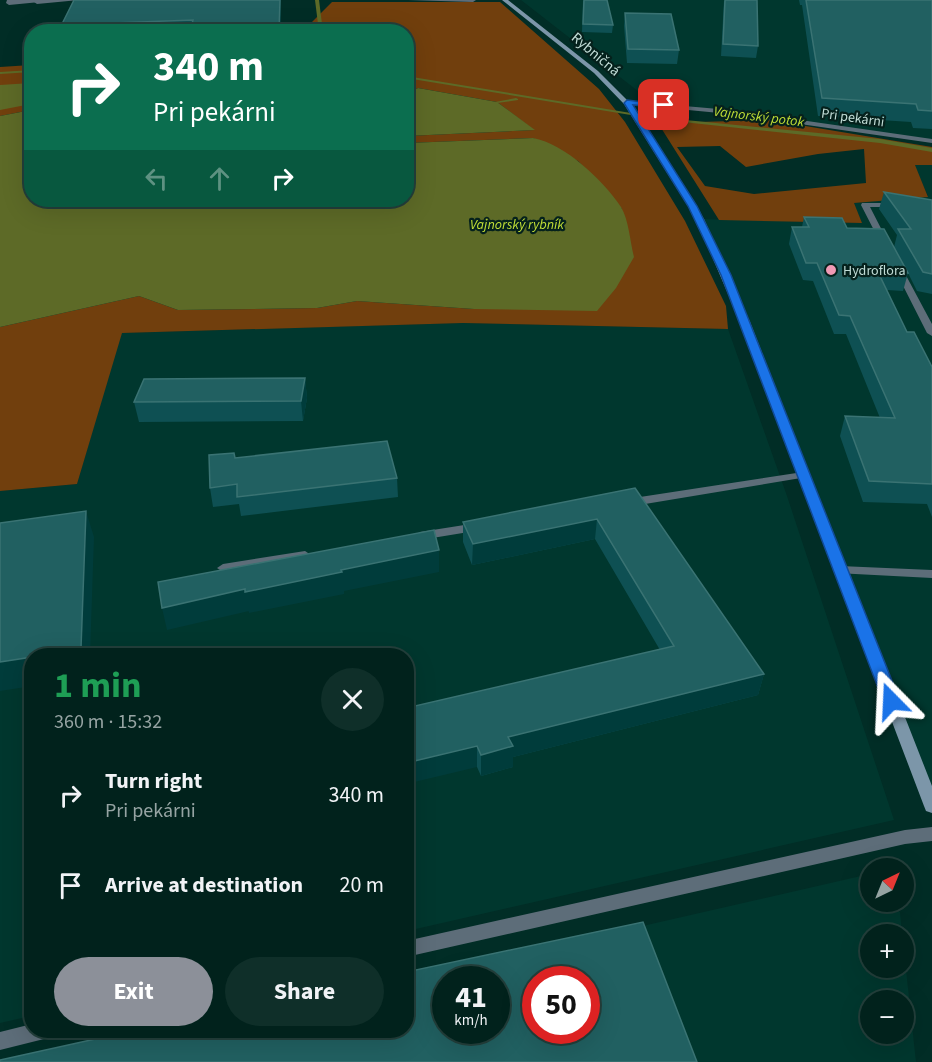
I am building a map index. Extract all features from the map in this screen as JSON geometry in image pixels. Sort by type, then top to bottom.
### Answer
[{"type":"main road","name":"Rybničná","points":[[505,0],[596,72],[627,103],[692,206],[726,275],[932,806]]},
{"type":"street","points":[[10,0],[9,3],[76,0]]},
{"type":"street","points":[[411,0],[473,0]]},
{"type":"street","name":"Pri pekárni","points":[[627,103],[730,112],[932,141]]},
{"type":"street","points":[[888,249],[865,205],[910,205]]},
{"type":"street","points":[[893,259],[932,333]]},
{"type":"street","points":[[614,505],[803,475]]},
{"type":"street","points":[[413,537],[495,524]]},
{"type":"street","points":[[223,568],[318,552]]},
{"type":"street","points":[[840,570],[932,574]]},
{"type":"street","points":[[414,947],[904,837],[932,834]]},
{"type":"street","points":[[0,1041],[24,1035]]},
{"type":"shaded area","points":[[521,0],[932,0],[932,140],[652,102]]},
{"type":"shaded area","points":[[332,2],[500,2],[599,89],[625,122],[685,221],[726,306],[728,329],[463,323],[122,333],[77,484],[0,491],[0,327],[139,296],[178,310],[317,308],[357,301],[474,309],[622,209],[578,161],[533,138],[414,143],[414,136],[534,130],[497,102],[418,88],[414,90],[414,24],[310,24]]},
{"type":"shaded area","points":[[24,65],[24,111],[0,116],[0,67]]},
{"type":"shaded area","points":[[769,120],[932,147],[932,165],[915,165],[928,197],[854,203],[862,223],[719,220],[658,123]],"holes":[[[720,146],[746,167],[818,154],[864,149],[866,183],[754,194],[705,186],[677,147]]]},
{"type":"shaded area","points":[[914,165],[932,165],[932,806],[700,219],[862,223],[853,203],[928,196]]},
{"type":"shaded area","points":[[463,323],[728,329],[787,496],[894,820],[414,929],[414,648],[24,648],[24,1018],[0,1023],[0,491],[77,484],[121,333]]},
{"type":"shaded area","points":[[860,876],[860,912],[900,912],[901,924],[860,924],[860,978],[907,978],[908,990],[860,990],[860,1044],[914,1044],[916,1062],[47,1062],[316,1038],[414,1038],[414,978],[432,974],[432,1044],[510,1044],[510,966],[468,966]]},
{"type":"water","points":[[24,83],[24,105],[0,110],[0,85]]},
{"type":"water","points":[[418,88],[497,102],[535,130],[414,136],[414,90]]},
{"type":"water","name":"Vajnorský rybník","points":[[24,111],[24,207],[414,207],[414,143],[533,138],[570,155],[604,186],[624,212],[634,257],[616,288],[597,311],[474,309],[357,301],[317,308],[178,310],[139,296],[0,327],[0,116]]},
{"type":"building","points":[[74,0],[280,0],[279,24],[192,24],[193,20],[62,24]]},
{"type":"building","points":[[584,0],[607,0],[613,25],[583,24]]},
{"type":"building","points":[[725,0],[757,0],[758,46],[723,44]]},
{"type":"building","points":[[806,0],[932,0],[932,111],[918,110],[916,104],[822,98]]},
{"type":"building","points":[[625,13],[671,14],[679,50],[628,49]]},
{"type":"building","points":[[884,192],[932,200],[932,274],[923,272],[898,229],[911,229]]},
{"type":"building","points":[[804,217],[842,218],[847,228],[884,229],[908,273],[878,272],[907,332],[914,332],[932,367],[932,484],[869,481],[845,416],[895,418],[850,316],[839,315],[817,263],[806,263],[792,227],[809,227]]},
{"type":"building","points":[[305,378],[301,401],[134,402],[144,379]]},
{"type":"building","points":[[387,441],[397,478],[237,497],[237,484],[210,488],[209,455],[234,453],[235,458]]},
{"type":"building","points":[[635,488],[764,674],[508,737],[513,746],[481,755],[477,746],[414,761],[414,706],[674,646],[597,519],[473,544],[463,522]]},
{"type":"building","points":[[86,511],[81,648],[24,648],[24,658],[0,662],[0,523]]},
{"type":"building","points":[[434,530],[439,550],[162,608],[158,582]]},
{"type":"building","points":[[643,922],[697,1062],[0,1062],[0,1060],[100,1038],[414,1038],[414,970],[432,967],[432,1044],[510,1044],[510,966],[434,966]]},
{"type":"waterway","name":"Vajnorský potok","points":[[317,0],[320,24]]},
{"type":"waterway","points":[[0,73],[24,72]]},
{"type":"waterway","name":"Vajnorský potok","points":[[414,78],[655,118],[880,141],[932,150]]},
{"type":"waterway","points":[[497,102],[516,99]]},
{"type":"place","name":"Hydroflora","points":[[831,270]]},
{"type":"route","points":[[664,105],[627,103],[700,219],[726,275],[891,701]]}]
